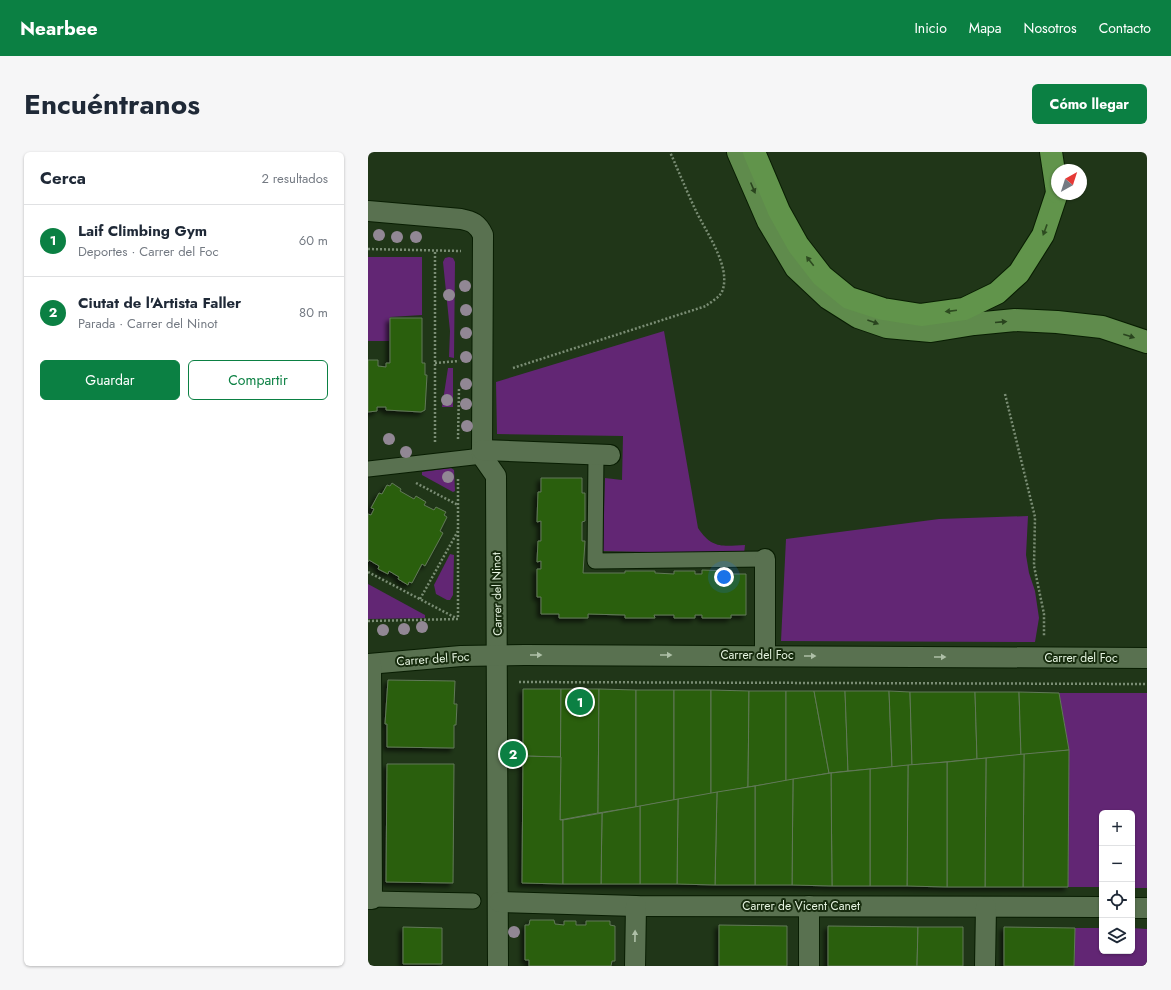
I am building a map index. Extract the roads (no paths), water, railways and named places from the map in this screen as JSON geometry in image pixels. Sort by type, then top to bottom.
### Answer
[{"type":"highway","points":[[754,152],[779,211],[798,245],[822,276],[849,298],[883,309],[921,315],[964,309],[997,293],[1019,273],[1044,235],[1055,200]]},
{"type":"highway","points":[[1051,152],[1053,164]]},
{"type":"main road","points":[[738,152],[768,221],[796,268],[828,298],[858,316],[887,327],[931,331],[974,324],[1015,320],[1057,322],[1102,327],[1147,342]]},
{"type":"street","points":[[368,211],[461,218],[470,220],[479,226],[483,235],[484,245],[482,453]]},
{"type":"street","points":[[368,469],[458,460],[482,453],[603,454],[595,561],[765,559],[765,655]]},
{"type":"street","name":"Carrer del Ninot","points":[[482,453],[496,476],[499,902],[498,966]]},
{"type":"street","name":"Carrer del Foc","points":[[370,664],[461,656],[765,655],[1147,658]]},
{"type":"street","points":[[370,664],[370,899],[473,901]]},
{"type":"street","name":"Carrer de Vicent Canet","points":[[499,902],[636,906],[1099,908]]},
{"type":"street","points":[[635,966],[636,906]]},
{"type":"street","points":[[809,906],[809,966]]},
{"type":"street","points":[[985,966],[986,907]]},
{"type":"street","points":[[1135,908],[1147,908]]},
{"type":"place","name":"Laif Climbing Gym","points":[[580,702]]},
{"type":"place","name":"Ciutat de l'Artista Faller","points":[[513,754]]}]
